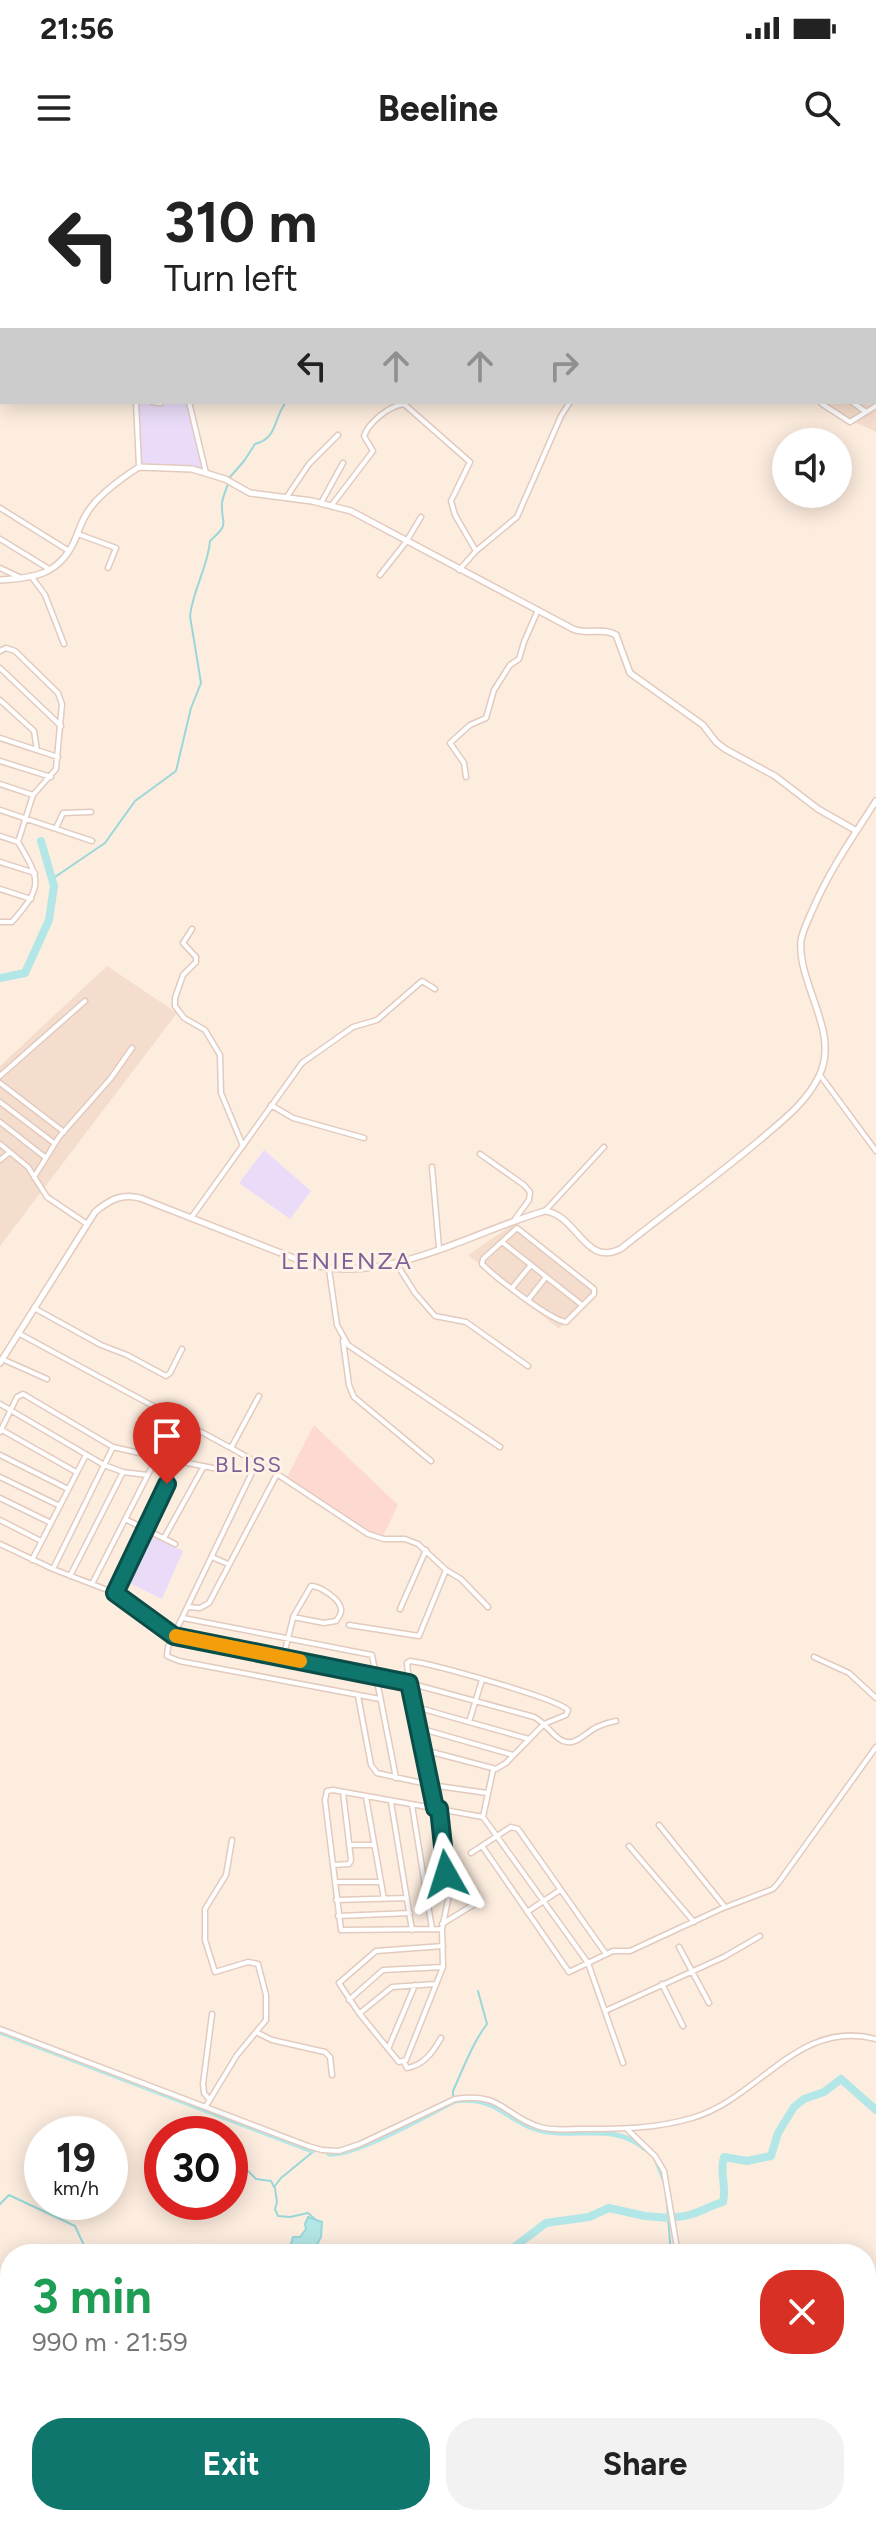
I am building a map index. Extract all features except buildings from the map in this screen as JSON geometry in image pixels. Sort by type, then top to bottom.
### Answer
[{"type":"street","points":[[136,404],[139,467]]},
{"type":"street","points":[[189,404],[206,473]]},
{"type":"street","points":[[331,506],[373,451],[364,436],[366,430],[386,412],[404,404],[470,462],[451,501],[455,515],[476,551]]},
{"type":"street","points":[[459,570],[476,551],[517,517],[569,404]]},
{"type":"street","points":[[822,404],[850,422],[876,406]]},
{"type":"street","points":[[855,404],[866,412]]},
{"type":"street","points":[[286,498],[309,464],[338,435]]},
{"type":"street","points":[[321,503],[343,463]]},
{"type":"street","points":[[0,580],[31,576],[60,564],[70,551],[91,508],[139,467],[172,467],[206,473],[225,479],[244,491],[321,503],[367,517],[406,542],[579,632],[605,631],[616,635],[630,673],[703,725],[725,749],[775,776],[818,809],[855,830]]},
{"type":"street","points":[[0,508],[70,551]]},
{"type":"street","points":[[380,575],[421,517]]},
{"type":"street","points":[[78,534],[116,548],[108,568]]},
{"type":"street","points":[[0,539],[51,570]]},
{"type":"street","points":[[0,568],[22,578]]},
{"type":"street","points":[[31,576],[45,595],[64,644]]},
{"type":"street","points":[[466,777],[464,763],[450,743],[470,725],[486,718],[492,694],[508,668],[519,659],[538,610]]},
{"type":"street","points":[[0,651],[6,648],[15,651],[62,700],[56,769],[33,795],[18,842]]},
{"type":"street","points":[[0,668],[61,726]]},
{"type":"street","points":[[0,700],[34,731],[37,750]]},
{"type":"street","points":[[0,738],[59,757]]},
{"type":"street","points":[[0,761],[51,777]]},
{"type":"street","points":[[0,784],[33,795]]},
{"type":"street","points":[[47,1379],[1,1361],[87,1224],[103,1205],[122,1196],[140,1198],[329,1269],[367,1270],[396,1263],[545,1211],[559,1214],[596,1251],[614,1253],[774,1127],[804,1098],[820,1075],[823,1032],[804,973],[801,941],[824,881],[876,801]]},
{"type":"street","points":[[0,810],[92,841]]},
{"type":"street","points":[[56,828],[63,813],[91,812]]},
{"type":"street","points":[[0,836],[18,842],[35,873],[31,899],[12,922],[0,922]]},
{"type":"street","points":[[0,862],[35,873]]},
{"type":"street","points":[[0,889],[31,899]]},
{"type":"street","points":[[192,929],[183,943],[196,957],[196,962],[183,975],[175,1006],[184,1018],[205,1030],[220,1055],[221,1093],[243,1146]]},
{"type":"street","points":[[191,1218],[292,1074],[313,1053],[353,1027],[377,1020],[422,981],[435,989]]},
{"type":"street","points":[[0,1076],[85,1001]]},
{"type":"street","points":[[34,1177],[54,1143],[111,1078],[132,1048]]},
{"type":"street","points":[[820,1075],[876,1151]]},
{"type":"street","points":[[0,1083],[64,1132]]},
{"type":"street","points":[[0,1102],[54,1143]]},
{"type":"street","points":[[271,1105],[293,1118],[364,1138]]},
{"type":"street","points":[[0,1122],[46,1158]]},
{"type":"street","points":[[0,1144],[28,1167],[47,1197],[87,1224]]},
{"type":"street","points":[[545,1211],[604,1147]]},
{"type":"street","points":[[0,1160],[10,1152]]},
{"type":"street","points":[[480,1154],[530,1192],[529,1200],[511,1221]]},
{"type":"street","points":[[432,1167],[439,1248]]},
{"type":"street","points":[[511,1221],[515,1229],[593,1287],[594,1294],[569,1320],[562,1322],[482,1264],[483,1259],[515,1229]]},
{"type":"street","points":[[502,1242],[582,1305]]},
{"type":"street","points":[[396,1263],[415,1293],[435,1316],[466,1322],[528,1366]]},
{"type":"street","points":[[512,1288],[531,1265]]},
{"type":"street","points":[[329,1269],[333,1309],[354,1397],[431,1461]]},
{"type":"street","points":[[528,1300],[546,1277]]},
{"type":"street","points":[[34,1308],[166,1376],[182,1349]]},
{"type":"street","points":[[18,1333],[257,1462],[368,1534],[384,1539],[410,1540],[461,1579],[488,1607]]},
{"type":"street","points":[[342,1338],[500,1447]]},
{"type":"street","points":[[76,1472],[1,1431],[17,1397],[23,1394],[113,1447],[218,1469]]},
{"type":"street","points":[[231,1448],[259,1396]]},
{"type":"street","points":[[0,1404],[104,1465],[123,1472],[147,1475]]},
{"type":"street","points":[[53,1569],[113,1447]]},
{"type":"street","points":[[0,1455],[68,1489]]},
{"type":"street","points":[[32,1560],[86,1455]]},
{"type":"street","points":[[92,1584],[157,1457]]},
{"type":"street","points":[[115,1593],[178,1461]]},
{"type":"street","points":[[257,1462],[167,1652],[172,1659],[380,1699]]},
{"type":"street","points":[[164,1538],[204,1466]]},
{"type":"street","points":[[70,1576],[123,1472]]},
{"type":"street","points":[[188,1607],[200,1608],[209,1603],[277,1474]]},
{"type":"street","points":[[0,1477],[60,1506]]},
{"type":"street","points":[[0,1498],[51,1523]]},
{"type":"street","points":[[125,1519],[175,1544]]},
{"type":"street","points":[[0,1520],[41,1541]]},
{"type":"street","points":[[0,1544],[115,1593],[174,1636],[409,1683],[476,1701],[534,1717],[561,1740],[573,1742],[596,1727],[616,1721]]},
{"type":"street","points":[[400,1609],[426,1550]]},
{"type":"street","points":[[212,1557],[228,1564]]},
{"type":"street","points":[[349,1625],[419,1636],[446,1570]]},
{"type":"street","points":[[283,1658],[293,1617],[307,1590],[314,1585],[335,1600],[341,1609],[338,1618],[331,1623],[293,1617]]},
{"type":"street","points":[[183,1618],[368,1653],[374,1658],[396,1778]]},
{"type":"street","points":[[814,1657],[849,1673],[876,1698]]},
{"type":"street","points":[[424,1750],[493,1770],[502,1767],[544,1724],[566,1715],[568,1708],[482,1680],[410,1661],[407,1663],[409,1683],[437,1809],[449,1895],[442,1927],[443,1967],[404,2062],[407,2068],[413,2068],[433,2052],[441,2038]]},
{"type":"street","points":[[469,1722],[482,1680]]},
{"type":"street","points":[[358,1696],[373,1770],[381,1775],[487,1793]]},
{"type":"street","points":[[414,1706],[529,1739]]},
{"type":"street","points":[[419,1728],[514,1755]]},
{"type":"street","points":[[482,1846],[566,1971],[617,1950],[630,1951],[725,1907],[773,1889],[876,1747]]},
{"type":"street","points":[[483,1817],[493,1770]]},
{"type":"street","points":[[444,1860],[462,1876],[473,1905],[442,1927],[432,1930],[344,1932],[338,1916],[326,1794],[330,1790],[483,1817],[588,1963],[623,2063]]},
{"type":"street","points":[[333,1865],[351,1862],[343,1792]]},
{"type":"street","points":[[366,1797],[384,1899]]},
{"type":"street","points":[[391,1802],[412,1930]]},
{"type":"street","points":[[412,1805],[432,1930]]},
{"type":"street","points":[[659,1825],[725,1907]]},
{"type":"street","points":[[471,1853],[511,1827],[518,1829],[606,1954]]},
{"type":"street","points":[[206,2106],[241,2050],[266,2020],[266,1995],[260,1967],[251,1961],[215,1972],[205,1940],[206,1905],[224,1879],[232,1840]]},
{"type":"street","points":[[349,1845],[374,1845]]},
{"type":"street","points":[[629,1846],[694,1922]]},
{"type":"street","points":[[335,1882],[380,1882]]},
{"type":"street","points":[[527,1912],[560,1890]]},
{"type":"street","points":[[336,1900],[407,1898]]},
{"type":"street","points":[[338,1916],[410,1913]]},
{"type":"street","points":[[605,2011],[692,1972],[760,1936]]},
{"type":"street","points":[[404,2062],[399,2062],[388,2049],[339,1983],[375,1952],[443,1946]]},
{"type":"street","points":[[679,1947],[709,2003]]},
{"type":"street","points":[[349,2000],[383,1970],[443,1967]]},
{"type":"street","points":[[359,2013],[390,1988],[436,1984]]},
{"type":"street","points":[[662,1984],[683,2026]]},
{"type":"street","points":[[388,2049],[415,1985]]},
{"type":"street","points":[[210,2100],[204,2093],[203,2084],[212,2014]]},
{"type":"street","points":[[0,2029],[322,2150],[339,2151],[455,2099],[470,2097],[490,2099],[539,2127],[628,2130],[683,2121],[736,2096],[784,2058],[804,2047],[846,2034],[876,2039]]},
{"type":"street","points":[[258,2033],[272,2040],[325,2052],[330,2057],[332,2075]]},
{"type":"street","points":[[628,2130],[655,2156],[664,2171],[676,2244]]},
{"type":"shaded area","points":[[138,404],[188,404],[204,468],[142,463]]},
{"type":"shaded area","points":[[816,404],[876,404],[876,432]]},
{"type":"shaded area","points":[[107,966],[177,1013],[0,1246],[0,1066]]},
{"type":"shaded area","points":[[264,1150],[311,1191],[290,1219],[239,1183]]},
{"type":"shaded area","points":[[515,1223],[597,1287],[559,1329],[468,1255]]},
{"type":"shaded area","points":[[314,1425],[398,1505],[383,1536],[371,1534],[287,1477]]},
{"type":"shaded area","points":[[146,1532],[183,1551],[162,1599],[123,1580]]},
{"type":"water","points":[[308,2217],[322,2222],[317,2244],[291,2244],[293,2237],[300,2237],[306,2229]]},
{"type":"waterway","points":[[230,477],[255,444],[271,433],[285,404]]},
{"type":"waterway","points":[[52,879],[105,843],[135,801],[176,771],[191,708],[201,683],[190,616],[210,541],[224,524],[222,502],[228,484]]},
{"type":"waterway","points":[[0,978],[25,973],[49,920],[54,886],[41,841]]},
{"type":"waterway","points":[[453,2096],[468,2056],[487,2024],[478,1991]]},
{"type":"waterway","points":[[0,2032],[312,2151]]},
{"type":"waterway","points":[[674,2217],[692,2214],[723,2202],[724,2157],[747,2161],[771,2156],[778,2133],[794,2107],[804,2099],[824,2092],[841,2079],[876,2110]]},
{"type":"waterway","points":[[329,2154],[356,2149],[455,2101],[470,2100],[494,2107],[535,2129],[623,2136],[645,2149]]},
{"type":"waterway","points":[[248,2171],[256,2179],[271,2181],[274,2187],[314,2151]]},
{"type":"waterway","points":[[657,2162],[665,2182]]},
{"type":"waterway","points":[[275,2188],[278,2216],[308,2213],[316,2220]]},
{"type":"waterway","points":[[666,2191],[670,2244]]},
{"type":"waterway","points":[[0,2204],[9,2195],[75,2226],[83,2244]]},
{"type":"waterway","points":[[518,2244],[546,2223],[589,2217],[609,2208],[670,2218]]},
{"type":"slow traffic","points":[[176,1636],[300,1661]]},
{"type":"district","name":"LENIENZA","points":[[347,1260]]},
{"type":"district","name":"BLISS","points":[[249,1464]]},
{"type":"route","points":[[167,1484],[115,1593],[174,1636],[409,1683],[435,1808],[439,1809],[446,1874]]}]
